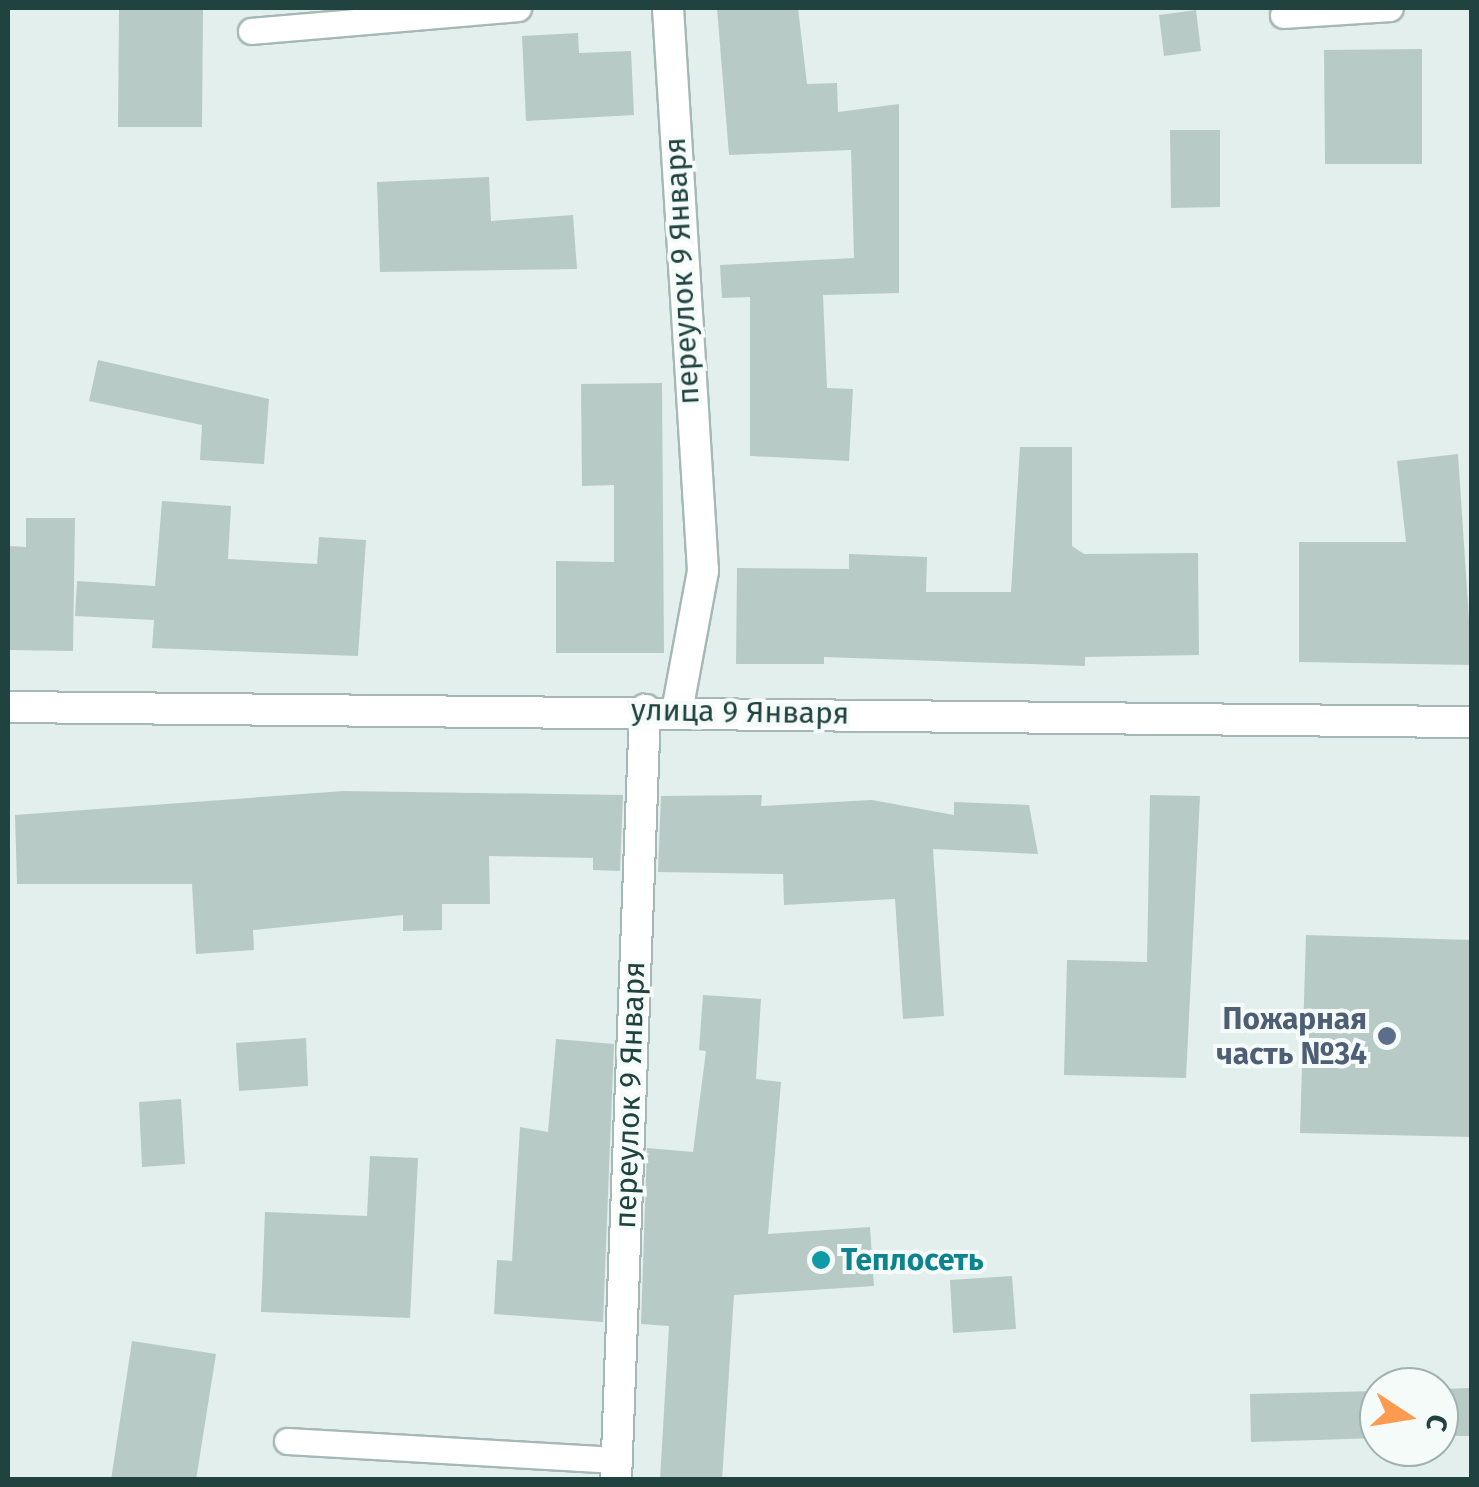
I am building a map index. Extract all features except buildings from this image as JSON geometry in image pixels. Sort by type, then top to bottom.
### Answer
[{"type":"street","name":"переулок 9 Января","points":[[668,8],[703,570],[677,711]]},
{"type":"street","name":"улица 9 Января","points":[[8,708],[645,710],[1472,722]]},
{"type":"street","name":"переулок 9 Января","points":[[616,1470],[645,710]]},
{"type":"lane","points":[[251,31],[518,8]]},
{"type":"lane","points":[[1282,15],[1390,8]]},
{"type":"lane","points":[[287,1441],[616,1470]]},
{"type":"place","name":"Пожарная часть №34","points":[[1387,1036]]},
{"type":"place","name":"Теплосеть","points":[[821,1260]]}]
